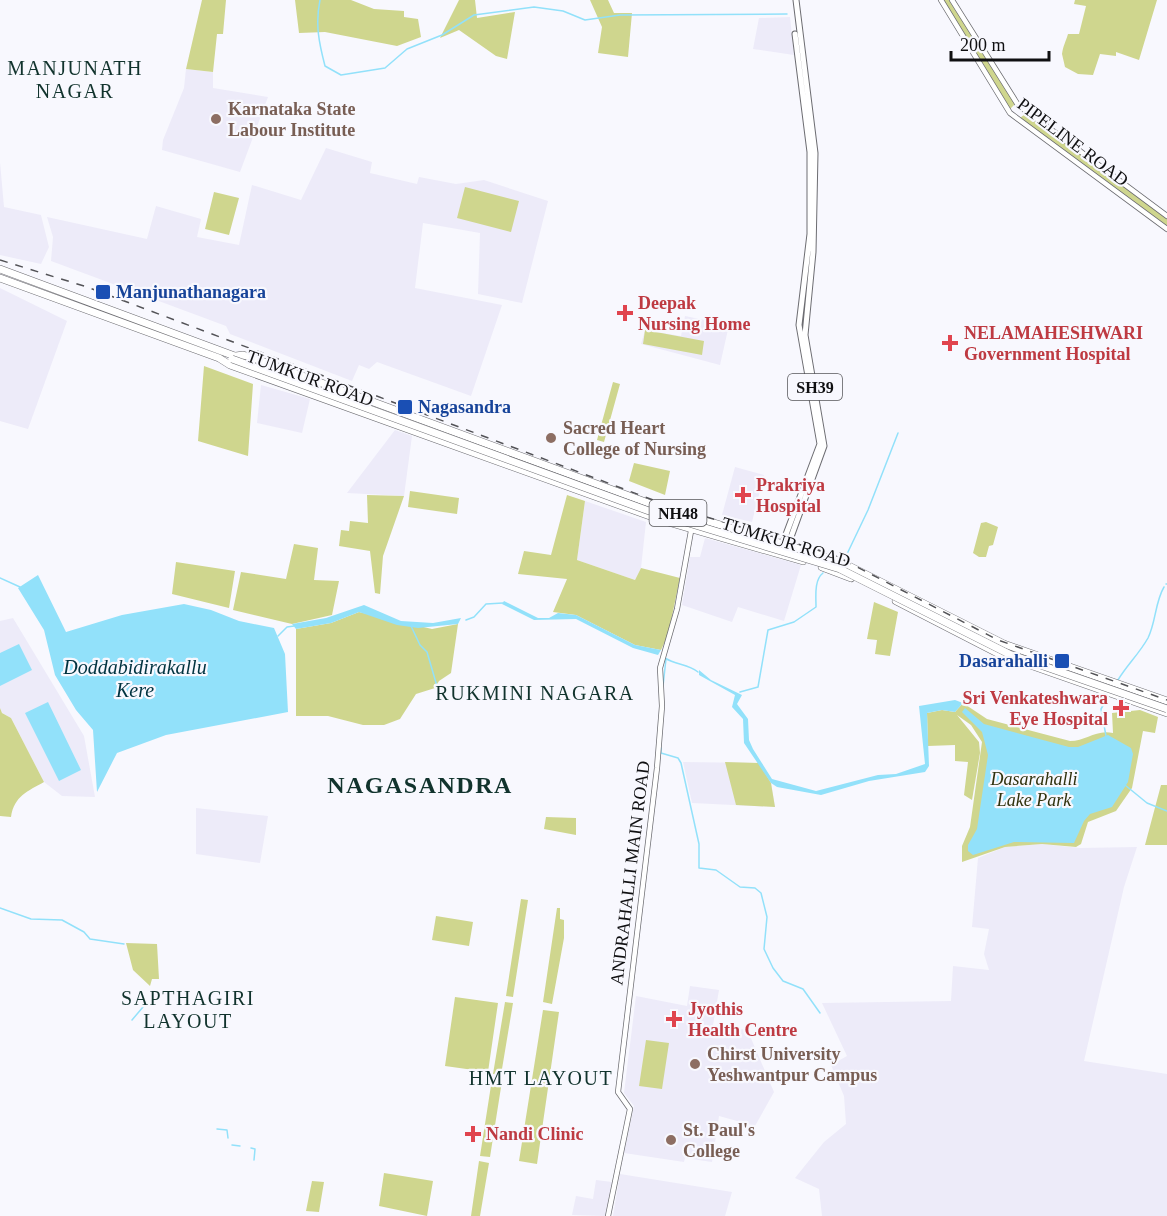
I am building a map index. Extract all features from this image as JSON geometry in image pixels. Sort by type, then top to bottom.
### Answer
[{"type":"highway","name":"NH48","points":[[0,269],[237,358]]},
{"type":"highway","name":"NH48","points":[[0,278],[219,358]]},
{"type":"highway","name":"TUMKUR ROAD","points":[[237,358],[243,355],[259,360],[673,511],[786,543],[859,569],[1004,644],[1116,684],[1167,707]]},
{"type":"highway","name":"TUMKUR ROAD","points":[[219,358],[230,365],[642,515],[851,578],[1007,658],[1110,694],[1167,707]]},
{"type":"highway","points":[[219,358],[237,358],[649,511],[840,569],[1009,654],[1167,707]]},
{"type":"highway","points":[[572,488],[576,477]]},
{"type":"main road","points":[[781,556],[820,444],[799,325],[810,234],[810,152],[794,0]]},
{"type":"main road","name":"PIPELINE ROAD","points":[[942,0],[1010,113],[1167,229]]},
{"type":"main road","name":"PIPELINE ROAD","points":[[952,0],[1018,105],[1167,216]]},
{"type":"main road","name":"ANDRAHALLI MAIN ROAD","points":[[608,1216],[630,1109],[618,1092],[657,768],[662,706],[661,661],[676,609],[691,531]]},
{"type":"shaded area","points":[[790,17],[794,55],[753,49],[759,18]]},
{"type":"shaded area","name":"Karnataka State Labour Institute","points":[[186,69],[213,72],[213,88],[268,97],[240,172],[162,150],[163,140],[184,88]]},
{"type":"shaded area","points":[[326,148],[372,162],[370,173],[417,184],[419,177],[456,184],[484,180],[548,201],[522,303],[478,294],[480,233],[423,223],[415,288],[502,305],[471,396],[377,362],[369,369],[359,365],[352,381],[230,334],[226,326],[51,261],[53,237],[47,217],[147,239],[156,206],[201,219],[197,237],[239,245],[252,185],[301,200]]},
{"type":"shaded area","points":[[0,162],[4,207],[41,215],[49,247],[41,264],[0,255]]},
{"type":"shaded area","points":[[0,288],[67,321],[28,429],[0,421]]},
{"type":"shaded area","points":[[685,316],[729,325],[720,365],[641,344],[645,330],[681,336]]},
{"type":"shaded area","points":[[261,385],[310,399],[302,433],[257,423]]},
{"type":"shaded area","points":[[395,430],[412,436],[404,496],[347,493]]},
{"type":"shaded area","name":"Prakriya Hospital","points":[[735,467],[764,475],[752,522],[722,515]]},
{"type":"shaded area","points":[[585,501],[646,522],[641,568],[635,580],[577,560]]},
{"type":"shaded area","points":[[705,538],[801,565],[784,621],[738,607],[732,622],[682,605],[690,557],[700,557]]},
{"type":"shaded area","points":[[13,618],[84,736],[95,797],[62,796],[44,782],[11,718],[2,713],[0,708],[0,621]]},
{"type":"shaded area","points":[[683,762],[759,763],[771,783],[775,807],[692,803]]},
{"type":"shaded area","points":[[196,808],[268,816],[260,863],[196,854]]},
{"type":"shaded area","points":[[1042,844],[1080,848],[1137,847],[1124,887],[1084,1061],[1167,1074],[1167,1216],[822,1216],[819,1189],[795,1178],[824,1142],[846,1124],[844,1096],[831,1065],[847,1056],[822,1003],[951,1001],[953,966],[989,970],[984,954],[989,929],[972,927],[978,858],[1005,847]]},
{"type":"shaded area","points":[[690,986],[719,990],[712,1031],[747,1029],[774,1092],[755,1126],[719,1116],[712,1162],[685,1158],[684,1162],[624,1153],[634,1106],[624,1093],[636,996],[687,1006]]},
{"type":"shaded area","points":[[620,1174],[732,1192],[725,1216],[613,1216]]},
{"type":"shaded area","points":[[596,1180],[612,1182],[605,1216],[572,1215],[576,1196],[593,1199]]},
{"type":"green space","points":[[202,0],[226,0],[223,34],[217,34],[213,72],[186,69]]},
{"type":"green space","points":[[295,0],[351,0],[374,9],[404,11],[404,17],[418,19],[421,37],[397,46],[325,32],[299,33]]},
{"type":"green space","points":[[459,0],[475,0],[477,18],[515,12],[507,59],[496,56],[459,30],[440,38]]},
{"type":"green space","points":[[590,0],[608,0],[614,13],[632,13],[628,57],[598,53],[602,27]]},
{"type":"green space","points":[[943,0],[949,0],[1015,104],[1009,110]]},
{"type":"green space","points":[[1075,0],[1157,0],[1139,60],[1116,52],[1116,56],[1100,54],[1093,75],[1078,74],[1065,67],[1062,54],[1068,34],[1079,34],[1086,6],[1074,4]]},
{"type":"green space","points":[[1025,114],[1167,217],[1167,228],[1020,118]]},
{"type":"green space","points":[[465,187],[519,201],[511,232],[457,218]]},
{"type":"green space","points":[[214,192],[239,198],[229,235],[205,229]]},
{"type":"green space","points":[[645,330],[704,341],[702,355],[643,344]]},
{"type":"green space","points":[[204,366],[253,384],[248,456],[198,441]]},
{"type":"green space","points":[[613,382],[620,384],[604,442],[597,440]]},
{"type":"green space","points":[[634,463],[670,471],[665,495],[629,481]]},
{"type":"green space","points":[[410,491],[459,498],[457,514],[408,507]]},
{"type":"green space","points":[[367,495],[404,496],[383,556],[380,594],[375,593],[370,551],[339,546],[341,530],[349,531],[350,521],[368,523]]},
{"type":"green space","points":[[567,495],[585,501],[577,560],[635,580],[641,568],[680,578],[668,635],[661,650],[635,645],[576,615],[553,612],[567,579],[518,574],[524,551],[551,555]]},
{"type":"green space","points":[[986,522],[998,527],[993,545],[989,546],[986,557],[979,557],[973,553],[981,523]]},
{"type":"green space","points":[[294,544],[318,548],[314,580],[339,581],[332,615],[292,624],[233,610],[241,572],[286,579]]},
{"type":"green space","points":[[176,562],[235,571],[229,608],[172,594]]},
{"type":"green space","points":[[874,602],[898,612],[890,656],[875,654],[877,640],[867,639]]},
{"type":"green space","points":[[359,612],[432,629],[458,624],[451,673],[439,681],[435,688],[416,694],[400,719],[384,725],[363,725],[328,716],[296,716],[296,629],[331,623]]},
{"type":"green space","name":"Dasarahalli Lake Park","points":[[963,703],[987,719],[1070,741],[1101,733],[1113,733],[1112,713],[1140,710],[1158,717],[1155,733],[1143,731],[1132,788],[1116,811],[1088,822],[1081,844],[1076,847],[1042,844],[1005,847],[962,862],[962,846],[970,827],[982,742],[971,725],[957,715],[979,742],[980,753],[972,800],[964,795],[968,762],[955,761],[955,745],[928,746],[927,713],[942,710],[955,712]]},
{"type":"green space","points":[[0,708],[2,713],[11,718],[44,782],[27,791],[19,799],[11,817],[0,816]]},
{"type":"green space","points":[[725,762],[759,763],[771,783],[775,807],[736,805]]},
{"type":"green space","points":[[1161,785],[1167,785],[1167,845],[1145,845]]},
{"type":"green space","points":[[546,817],[576,818],[576,835],[544,829]]},
{"type":"green space","points":[[521,899],[528,900],[513,997],[506,996]]},
{"type":"green space","points":[[557,908],[560,908],[560,919],[564,920],[564,938],[552,1004],[543,1002]]},
{"type":"green space","points":[[436,916],[473,922],[469,946],[432,940]]},
{"type":"green space","points":[[126,943],[157,944],[159,979],[152,979],[150,986],[133,970]]},
{"type":"green space","points":[[455,997],[498,1003],[488,1072],[445,1066]]},
{"type":"green space","points":[[505,1002],[513,1003],[501,1075],[493,1074]]},
{"type":"green space","points":[[543,1010],[559,1012],[537,1164],[519,1161]]},
{"type":"green space","points":[[646,1040],[669,1043],[662,1089],[639,1086]]},
{"type":"green space","points":[[492,1079],[502,1081],[490,1157],[480,1156]]},
{"type":"green space","points":[[479,1161],[489,1163],[480,1216],[471,1216]]},
{"type":"green space","points":[[384,1173],[433,1181],[427,1216],[379,1206]]},
{"type":"green space","points":[[312,1181],[324,1182],[319,1212],[306,1211]]},
{"type":"water","name":"Doddabidirakallu Kere","points":[[38,575],[66,632],[122,615],[184,604],[211,610],[239,621],[274,628],[285,654],[288,712],[166,735],[117,753],[97,792],[93,730],[76,710],[55,675],[44,630],[18,588]]},
{"type":"water","points":[[504,601],[538,618],[549,618],[558,613],[576,615],[635,645],[661,650],[658,655],[633,648],[576,619],[534,620],[502,604]]},
{"type":"water","points":[[364,605],[401,621],[433,623],[461,618],[458,624],[418,628],[397,625],[359,612],[331,623],[296,629],[292,624],[326,618]]},
{"type":"water","points":[[19,644],[32,670],[0,686],[0,653]]},
{"type":"water","points":[[699,670],[711,680],[742,695],[737,704],[748,719],[749,740],[772,779],[816,791],[878,775],[896,774],[925,764],[919,706],[955,700],[963,703],[955,712],[942,710],[927,713],[929,766],[925,772],[869,781],[821,795],[777,787],[771,783],[744,743],[743,719],[732,707],[735,695],[699,675]]},
{"type":"water","points":[[48,702],[81,770],[59,781],[25,713]]},
{"type":"water","name":"Dasarahalli Lake Park","points":[[965,708],[984,724],[1069,747],[1078,747],[1108,735],[1131,748],[1133,754],[1128,782],[1112,807],[1090,814],[1084,821],[1074,843],[1014,842],[973,855],[968,851],[968,845],[977,829],[988,755],[982,732],[962,712]]},
{"type":"waterway","points":[[320,0],[318,33],[325,66],[341,75],[385,68],[407,49],[442,35],[474,15],[534,7],[563,11],[585,20],[620,15],[787,14]]},
{"type":"waterway","points":[[847,554],[868,510],[898,433]]},
{"type":"waterway","points":[[740,692],[758,687],[768,630],[794,622],[816,607],[817,584],[823,573]]},
{"type":"waterway","points":[[0,578],[20,587]]},
{"type":"waterway","points":[[1118,680],[1148,638],[1164,587]]},
{"type":"waterway","points":[[466,620],[474,617],[486,604],[503,603]]},
{"type":"waterway","points":[[278,636],[287,627],[294,626]]},
{"type":"waterway","points":[[411,626],[420,645],[427,652],[439,693]]},
{"type":"waterway","points":[[665,658],[698,672]]},
{"type":"waterway","points":[[663,686],[666,659]]},
{"type":"waterway","points":[[1106,736],[1101,709],[1108,697]]},
{"type":"waterway","points":[[661,748],[661,753],[678,758],[681,763],[699,844],[699,868],[716,870],[740,887],[755,888],[761,893],[767,917],[764,949],[773,968],[783,981],[803,989],[820,1013]]},
{"type":"waterway","points":[[1125,785],[1147,803],[1167,811]]},
{"type":"waterway","points":[[0,908],[31,919],[62,920],[84,932],[90,939],[124,944]]},
{"type":"waterway","points":[[132,1020],[143,1007]]},
{"type":"waterway","points":[[217,1129],[227,1130],[228,1138]]},
{"type":"waterway","points":[[232,1145],[240,1146]]},
{"type":"waterway","points":[[251,1148],[255,1149],[254,1160]]},
{"type":"railway","points":[[0,260],[87,287],[669,506],[832,554],[998,640],[1167,700]]},
{"type":"place","name":"Karnataka State Labour Institute","points":[[216,119]]},
{"type":"place","name":"Manjunathanagara","points":[[103,292]]},
{"type":"place","name":"Deepak Nursing Home","points":[[625,313]]},
{"type":"place","name":"NELAMAHESHWARI Government Hospital","points":[[950,343]]},
{"type":"place","name":"Nagasandra","points":[[405,407]]},
{"type":"place","name":"Sacred Heart College of Nursing","points":[[551,438]]},
{"type":"place","name":"Prakriya Hospital","points":[[743,495]]},
{"type":"place","name":"Dasarahalli","points":[[1062,661]]},
{"type":"place","name":"Sri Venkateshwara Eye Hospital","points":[[1121,708]]},
{"type":"place","name":"Jyothis Health Centre","points":[[674,1019]]},
{"type":"place","name":"Chirst University Yeshwantpur Campus","points":[[695,1064]]},
{"type":"place","name":"Nandi Clinic","points":[[473,1134]]},
{"type":"place","name":"St. Paul's College","points":[[671,1140]]},
{"type":"district","name":"MANJUNATH NAGAR","points":[[75,80]]},
{"type":"district","name":"RUKMINI NAGARA","points":[[535,693]]},
{"type":"district","name":"NAGASANDRA","points":[[420,785]]},
{"type":"district","name":"SAPTHAGIRI LAYOUT","points":[[188,1010]]},
{"type":"district","name":"HMT LAYOUT","points":[[541,1078]]}]
